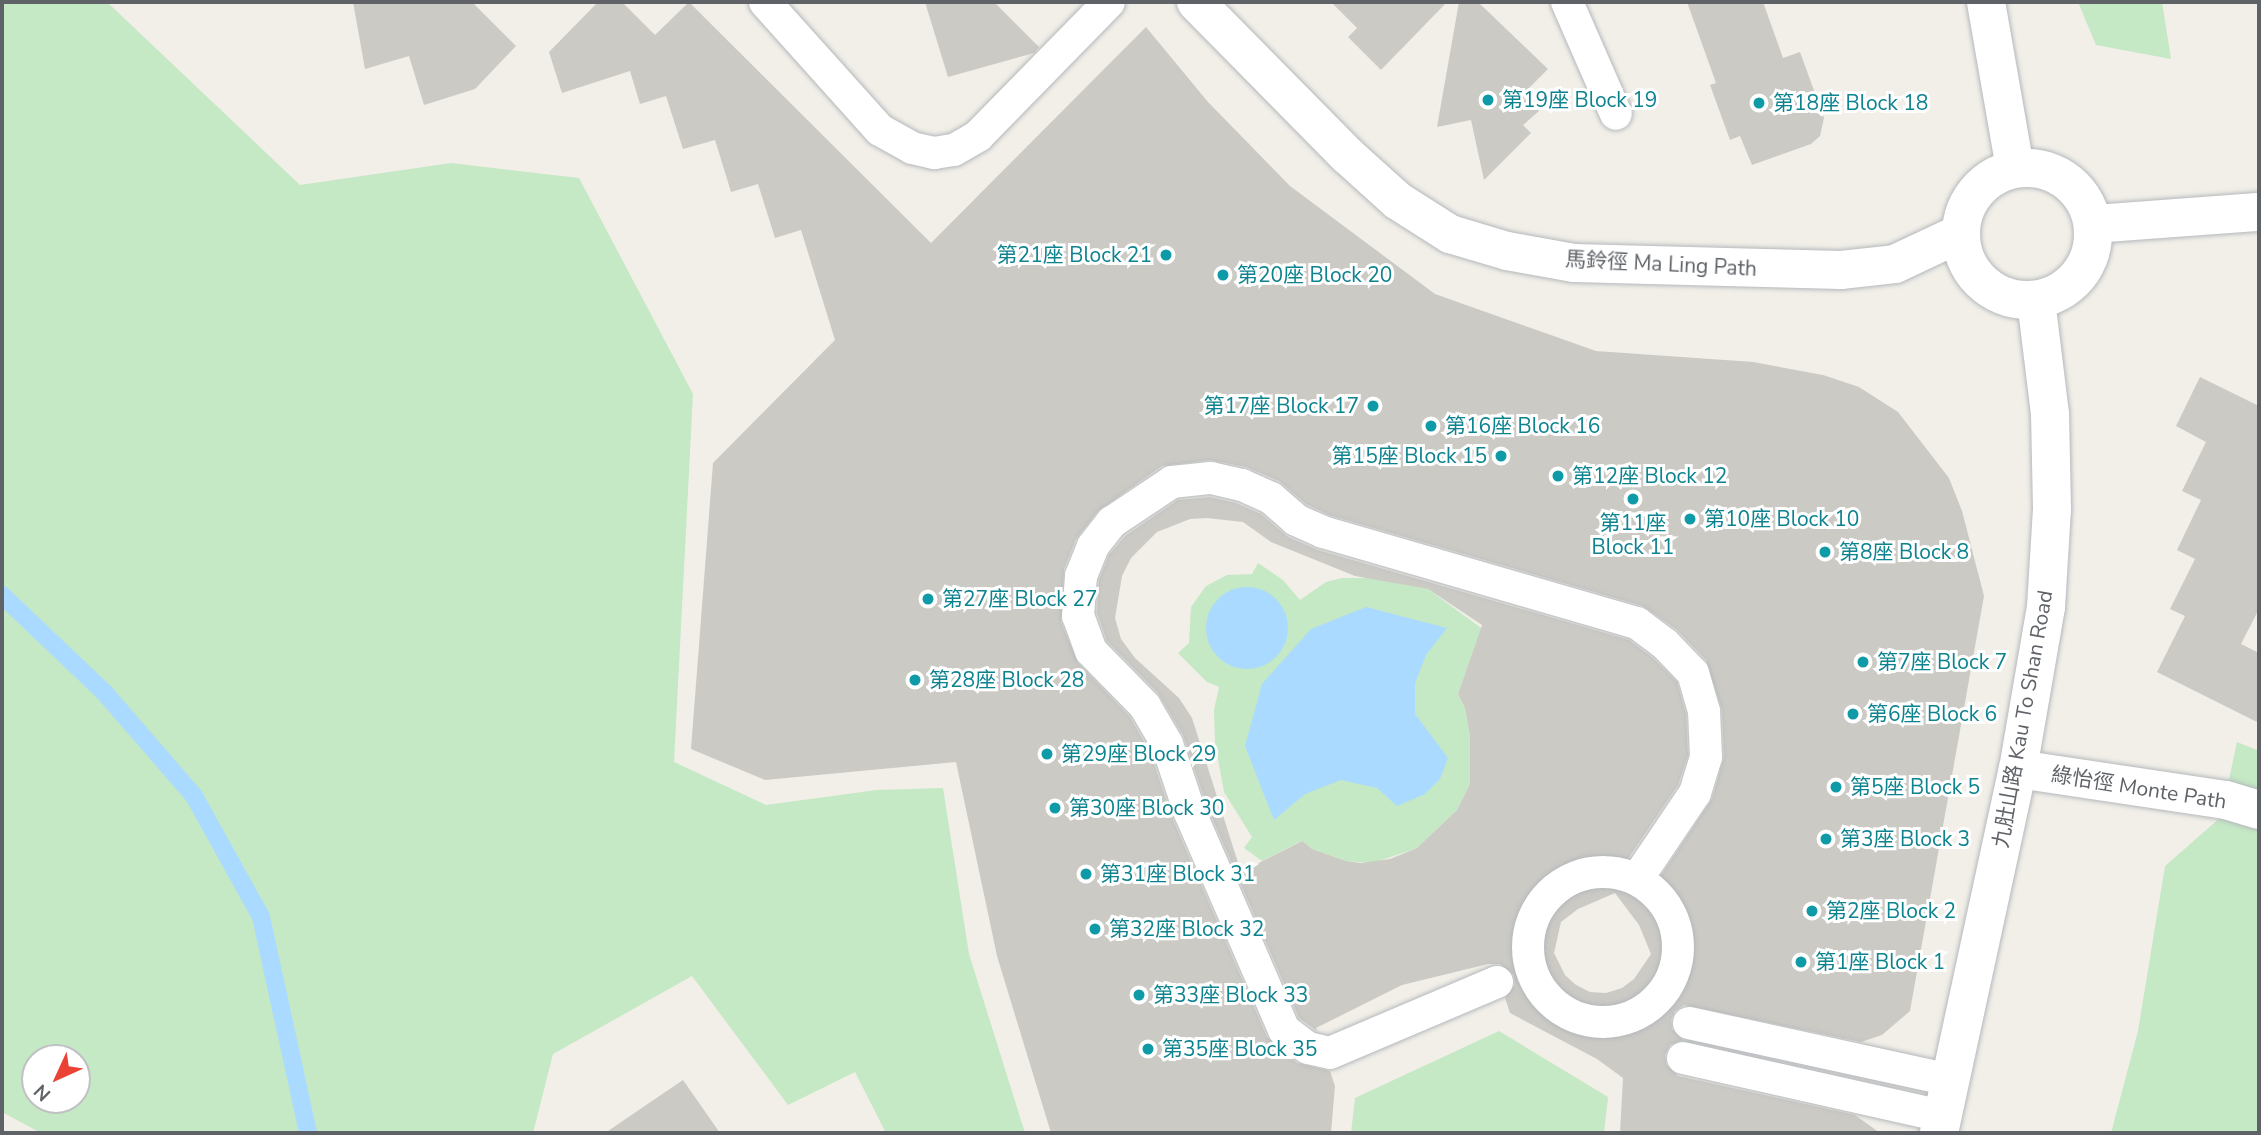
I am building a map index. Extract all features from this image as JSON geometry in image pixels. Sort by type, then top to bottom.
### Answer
[{"type":"street","points":[[1986,2],[2015,169]]},
{"type":"street","name":"馬鈴徑 Ma Ling Path","points":[[1210,6],[1278,88],[1398,201],[1450,234],[1507,251],[1598,264],[1841,270],[1895,264],[1961,233]]},
{"type":"street","points":[[2036,168],[2056,175],[2074,187],[2087,204],[2094,224],[2094,246],[2086,265],[2074,283],[2057,295],[2036,300],[2014,299],[1993,292],[1970,266],[1965,256],[1961,233],[1964,211],[1976,191],[1993,176],[2015,169],[2036,168]]},
{"type":"street","points":[[2094,224],[2259,212]]},
{"type":"street","name":"九肚山路 Kau To Shan Road","points":[[1944,1110],[2018,769],[2046,607],[2052,509],[2050,414],[2036,300]]},
{"type":"street","name":"綠怡徑 Monte Path","points":[[2018,769],[2226,800],[2259,810]]},
{"type":"lane","points":[[765,2],[880,130],[912,148],[934,153],[954,150],[978,136],[1096,6]]},
{"type":"lane","points":[[1567,2],[1616,114]]},
{"type":"lane","points":[[1497,982],[1330,1053],[1308,1048],[1284,1030],[1190,813],[1167,744],[1145,706],[1091,651],[1078,616],[1081,576],[1093,546],[1112,522],[1172,482],[1211,478],[1242,485],[1271,498],[1296,520],[1322,531],[1637,623],[1665,644],[1693,673],[1704,711],[1706,757],[1695,793],[1637,879]]},
{"type":"lane","points":[[1590,872],[1614,872],[1637,879],[1657,893],[1671,912],[1678,936],[1678,960],[1670,983],[1656,1001],[1634,1016],[1609,1023],[1582,1020],[1559,1009],[1540,989],[1529,966],[1527,940],[1534,914],[1548,894],[1567,880],[1590,872]]},
{"type":"lane","points":[[1689,1023],[1944,1110]]},
{"type":"lane","points":[[1683,1058],[1944,1110]]},
{"type":"green space","points":[[2,2],[107,2],[300,185],[451,163],[579,178],[693,394],[674,762],[766,805],[877,790],[943,788],[969,954],[1025,1133],[886,1133],[855,1072],[788,1105],[692,976],[553,1054],[533,1133],[41,1133],[2,1112]]},
{"type":"green space","points":[[2078,2],[2162,2],[2171,59],[2096,45]]},
{"type":"green space","points":[[1258,563],[1283,580],[1300,600],[1326,582],[1342,578],[1370,578],[1428,589],[1481,628],[1458,694],[1465,708],[1470,736],[1470,784],[1457,810],[1417,848],[1373,863],[1346,861],[1312,849],[1301,841],[1262,861],[1244,848],[1252,837],[1224,792],[1215,743],[1214,710],[1219,687],[1207,682],[1178,653],[1189,643],[1191,607],[1206,586],[1227,575],[1252,574]]},
{"type":"green space","points":[[2237,742],[2259,751],[2259,1133],[2111,1133],[2138,1031],[2165,866],[2221,817]]},
{"type":"green space","points":[[1499,1031],[1608,1097],[1604,1133],[1351,1133],[1355,1098]]},
{"type":"water","points":[[1247,587],[1263,590],[1276,599],[1285,612],[1288,628],[1285,644],[1276,657],[1263,666],[1247,669],[1231,666],[1218,657],[1209,644],[1206,628],[1209,612],[1218,599],[1231,590]]},
{"type":"water","points":[[1366,607],[1447,628],[1426,655],[1415,683],[1415,714],[1448,758],[1440,779],[1425,794],[1397,806],[1377,788],[1341,780],[1305,794],[1274,820],[1245,746],[1262,684],[1311,629]]},
{"type":"building","points":[[353,2],[472,2],[516,46],[475,89],[424,105],[409,56],[365,69]]},
{"type":"building","points":[[598,2],[622,2],[655,35],[689,2],[931,243],[1146,27],[1208,102],[1290,186],[1435,294],[1596,351],[1753,362],[1823,375],[1859,387],[1898,412],[1949,478],[1962,511],[1984,596],[1910,1011],[1882,1035],[1861,1042],[1684,1005],[1675,1011],[1671,1020],[1672,1029],[1683,1040],[1670,1045],[1665,1055],[1666,1064],[1678,1076],[1855,1115],[1880,1133],[1620,1133],[1623,1078],[1597,1059],[1510,1013],[1505,998],[1515,985],[1514,975],[1500,964],[1488,964],[1402,985],[1316,1028],[1317,1031],[1299,1018],[1207,806],[1183,735],[1158,693],[1107,641],[1097,613],[1099,580],[1109,555],[1125,536],[1178,500],[1210,497],[1236,503],[1261,514],[1288,537],[1318,550],[1629,640],[1653,658],[1677,682],[1686,714],[1688,755],[1678,785],[1621,869],[1621,888],[1635,897],[1644,896],[1652,889],[1712,799],[1724,757],[1722,710],[1706,660],[1676,629],[1643,606],[1329,515],[1306,504],[1279,481],[1246,467],[1210,460],[1162,466],[1098,511],[1076,539],[1064,569],[1061,622],[1078,663],[1130,717],[1150,752],[1173,820],[1267,1037],[1297,1063],[1330,1071],[1335,1086],[1331,1133],[1051,1133],[997,956],[956,762],[765,780],[691,749],[713,463],[835,340],[801,230],[775,238],[758,184],[731,192],[715,140],[683,149],[666,96],[640,104],[630,71],[562,93],[549,52]],"holes":[[[1190,519],[1243,522],[1271,542],[1355,576],[1428,589],[1482,625],[1458,694],[1465,708],[1470,736],[1470,784],[1457,810],[1417,848],[1390,859],[1361,863],[1346,861],[1312,849],[1302,841],[1241,872],[1192,718],[1179,698],[1135,658],[1121,639],[1115,618],[1122,576],[1131,558],[1157,532]],[[1615,893],[1639,925],[1651,954],[1634,979],[1622,988],[1606,993],[1590,992],[1565,975],[1554,953],[1561,922],[1578,909]]]},
{"type":"building","points":[[925,2],[994,2],[1039,47],[1034,53],[948,77]]},
{"type":"building","points":[[1331,2],[1447,2],[1381,70],[1348,37],[1357,28]]},
{"type":"building","name":"第19座 Block 19","points":[[1459,2],[1478,2],[1548,69],[1523,94],[1539,111],[1523,125],[1531,133],[1484,180],[1471,120],[1437,127]]},
{"type":"building","points":[[1687,2],[1763,2],[1783,58],[1800,52],[1824,118],[1820,136],[1811,144],[1752,165],[1740,136],[1730,140],[1710,85],[1716,83]]},
{"type":"building","points":[[2200,377],[2259,406],[2259,609],[2241,644],[2259,653],[2259,723],[2157,672],[2185,616],[2170,609],[2195,559],[2177,550],[2201,500],[2182,491],[2206,442],[2176,426]]},
{"type":"building","points":[[683,1080],[720,1133],[605,1133]]},
{"type":"waterway","points":[[2,595],[104,692],[194,796],[261,917],[308,1133]]},
{"type":"place","name":"第19座 Block 19","points":[[1488,100]]},
{"type":"place","name":"第18座 Block 18","points":[[1759,103]]},
{"type":"place","name":"第21座 Block 21","points":[[1166,255]]},
{"type":"place","name":"第20座 Block 20","points":[[1223,275]]},
{"type":"place","name":"第17座 Block 17","points":[[1373,406]]},
{"type":"place","name":"第16座 Block 16","points":[[1431,426]]},
{"type":"place","name":"第15座 Block 15","points":[[1501,456]]},
{"type":"place","name":"第12座 Block 12","points":[[1558,476]]},
{"type":"place","name":"第11座 Block 11","points":[[1633,499]]},
{"type":"place","name":"第10座 Block 10","points":[[1690,519]]},
{"type":"place","name":"第8座 Block 8","points":[[1825,552]]},
{"type":"place","name":"第27座 Block 27","points":[[928,599]]},
{"type":"place","name":"第7座 Block 7","points":[[1863,662]]},
{"type":"place","name":"第28座 Block 28","points":[[915,680]]},
{"type":"place","name":"第6座 Block 6","points":[[1853,714]]},
{"type":"place","name":"第29座 Block 29","points":[[1047,754]]},
{"type":"place","name":"第5座 Block 5","points":[[1836,787]]},
{"type":"place","name":"第30座 Block 30","points":[[1055,808]]},
{"type":"place","name":"第3座 Block 3","points":[[1826,839]]},
{"type":"place","name":"第31座 Block 31","points":[[1086,874]]},
{"type":"place","name":"第2座 Block 2","points":[[1812,911]]},
{"type":"place","name":"第32座 Block 32","points":[[1095,929]]},
{"type":"place","name":"第1座 Block 1","points":[[1801,962]]},
{"type":"place","name":"第33座 Block 33","points":[[1139,995]]},
{"type":"place","name":"第35座 Block 35","points":[[1148,1049]]}]
